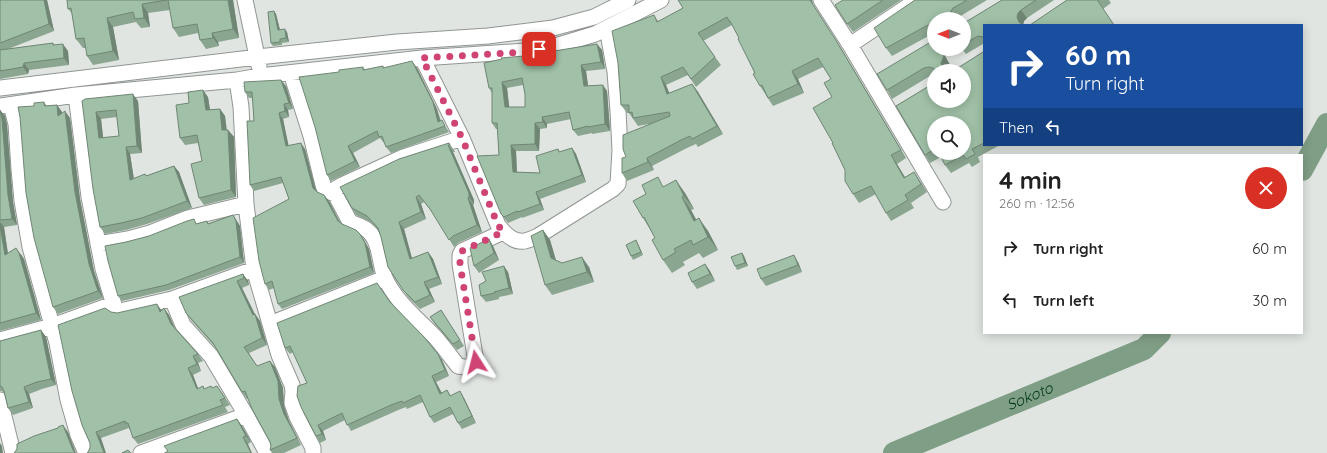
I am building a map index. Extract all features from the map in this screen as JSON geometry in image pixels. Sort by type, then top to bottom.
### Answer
[{"type":"street","points":[[245,0],[258,57],[260,76]]},
{"type":"street","points":[[0,88],[258,57],[397,42],[488,36],[553,28],[594,17],[628,0]]},
{"type":"street","points":[[86,453],[78,435],[68,400],[57,343],[30,247],[22,201],[16,124],[6,106],[76,95],[237,80],[260,76],[422,58],[526,52],[581,39],[607,28],[661,0]]},
{"type":"street","points":[[850,44],[917,0]]},
{"type":"street","points":[[830,5],[850,44],[876,75],[889,111],[943,202]]},
{"type":"street","points":[[422,58],[462,138],[498,225],[503,232],[514,239],[524,241],[538,236],[613,190],[618,184],[620,150],[618,111],[615,72],[607,28]]},
{"type":"street","points":[[291,73],[311,136],[322,185],[325,190],[335,194],[350,222],[360,225],[373,236],[385,278],[394,293],[416,319],[435,337],[458,366],[471,367],[476,362],[460,264],[460,255],[462,251],[503,232]]},
{"type":"street","points":[[237,80],[242,107],[246,204],[254,269],[279,355],[294,391],[292,403],[297,417],[313,448],[313,453]]},
{"type":"street","points":[[76,95],[89,197],[103,269],[113,304],[116,308],[120,311],[172,299],[254,269]]},
{"type":"street","points":[[889,111],[902,103]]},
{"type":"street","points":[[330,192],[342,184],[401,158],[462,138]]},
{"type":"street","points":[[98,244],[128,240],[188,218],[246,204]]},
{"type":"street","points":[[270,324],[385,278]]},
{"type":"street","points":[[172,299],[183,325],[211,356],[267,453]]},
{"type":"street","points":[[0,340],[52,326],[113,304]]},
{"type":"street","points":[[0,400],[4,431],[13,453]]},
{"type":"street","points":[[141,453],[246,415]]},
{"type":"building","points":[[0,0],[44,0],[49,24],[0,43]]},
{"type":"building","points":[[67,0],[167,0],[142,4],[144,18],[135,19],[133,12],[107,18],[113,51],[87,56],[84,38],[76,39],[71,8],[68,9]]},
{"type":"building","points":[[168,0],[228,0],[233,29],[212,33],[213,38],[200,40],[197,24],[173,28]]},
{"type":"building","points":[[678,0],[810,0],[837,42],[901,150],[891,155],[904,178],[914,172],[921,184],[905,195],[908,200],[886,213],[871,186],[853,194],[845,181],[845,170],[833,143],[813,108],[832,97],[824,83],[831,79],[818,58],[792,71],[798,84],[768,98],[762,85],[760,86],[753,74],[755,73],[738,39],[739,38],[727,17],[698,33],[715,57],[691,79],[683,67],[661,77],[667,94],[692,84],[717,126],[692,139],[690,136],[681,140],[647,158],[648,162],[622,173],[622,158],[626,157],[623,149],[623,135],[670,116],[669,112],[633,118],[632,112],[629,113],[629,105],[621,105],[618,63],[612,31],[654,15],[657,22],[683,8]]},
{"type":"building","points":[[843,0],[883,0],[847,24],[835,5]]},
{"type":"building","points":[[915,0],[967,0],[953,8],[951,12],[927,12],[927,26],[886,48],[874,28]]},
{"type":"building","points":[[1002,0],[1036,0],[1018,13],[1017,17],[1022,24],[983,24],[983,37],[978,36],[971,40],[971,19]]},
{"type":"building","points":[[1067,0],[1099,0],[1098,1],[1113,24],[1031,24]]},
{"type":"building","points":[[274,11],[278,30],[285,29],[286,38],[280,39],[280,42],[271,43],[268,12]]},
{"type":"building","points":[[53,43],[53,45],[63,44],[64,58],[24,63],[23,67],[0,71],[0,50]]},
{"type":"building","points":[[597,44],[601,62],[581,65],[584,86],[603,85],[605,124],[573,130],[569,112],[542,117],[543,122],[535,123],[535,144],[511,145],[513,172],[540,173],[536,156],[558,149],[559,152],[572,148],[582,175],[536,192],[540,204],[518,212],[517,211],[504,217],[501,214],[477,156],[499,155],[497,123],[492,123],[492,88],[489,88],[484,63],[502,59],[501,58],[524,56]],"holes":[[[522,78],[525,94],[525,107],[505,107],[502,82]]]},
{"type":"building","points":[[927,44],[927,56],[944,56],[942,64],[927,64],[927,67],[887,90],[877,74]]},
{"type":"building","points":[[983,52],[983,144],[972,149],[975,154],[971,156],[971,116],[927,116],[927,154],[925,155],[896,106],[927,87],[927,108],[971,108],[971,64],[964,64]]},
{"type":"building","points":[[412,61],[433,102],[438,122],[442,120],[445,126],[386,147],[382,136],[379,137],[377,131],[348,146],[355,161],[327,175],[315,127],[299,77],[339,72],[339,70],[363,67],[363,70],[383,66],[383,68]]},
{"type":"building","points":[[281,80],[289,103],[284,104],[285,111],[279,113],[286,146],[301,143],[313,188],[317,192],[324,195],[338,221],[356,230],[360,234],[365,243],[370,267],[278,304],[272,281],[265,284],[259,261],[253,218],[289,199],[281,177],[250,185],[247,121],[254,121],[252,92],[245,92],[244,82]]},
{"type":"building","points":[[203,90],[206,110],[220,109],[222,130],[228,130],[231,190],[199,198],[191,164],[202,161],[197,135],[180,138],[176,105],[189,103],[188,92]]},
{"type":"building","points":[[133,94],[137,146],[126,147],[130,180],[174,166],[187,201],[142,218],[100,227],[93,189],[82,101],[85,99]],"holes":[[[116,110],[119,136],[99,138],[96,112]]]},
{"type":"building","points":[[44,102],[45,106],[57,105],[58,116],[65,111],[75,192],[89,264],[98,291],[53,307],[34,238],[26,193],[18,107],[34,106],[34,103]]},
{"type":"building","points":[[0,110],[8,195],[12,219],[0,220]]},
{"type":"building","points":[[449,143],[450,145],[448,145],[469,193],[468,198],[477,225],[453,236],[449,240],[430,209],[419,195],[416,197],[421,212],[399,222],[410,259],[428,252],[438,277],[424,282],[430,295],[415,302],[403,290],[388,267],[378,228],[367,216],[352,208],[340,187],[399,159]]},
{"type":"building","points":[[942,160],[954,160],[945,165]]},
{"type":"building","points":[[658,177],[663,187],[676,180],[684,196],[682,197],[694,221],[699,218],[708,237],[693,245],[691,240],[674,249],[676,252],[663,260],[652,240],[655,238],[644,217],[643,218],[633,201],[646,194],[642,185]]},
{"type":"building","points":[[233,215],[236,221],[240,257],[166,285],[118,296],[105,246],[149,236],[194,219],[196,224],[207,221],[208,224]]},
{"type":"building","points":[[0,226],[5,255],[16,248],[19,253],[36,313],[0,323]]},
{"type":"building","points":[[543,230],[551,258],[562,263],[582,257],[587,272],[545,285],[531,236]]},
{"type":"building","points":[[489,239],[494,253],[474,266],[470,248]]},
{"type":"building","points":[[636,240],[641,252],[631,256],[626,245]]},
{"type":"building","points":[[742,253],[745,263],[735,266],[731,257]]},
{"type":"building","points":[[794,255],[798,265],[761,279],[757,269]]},
{"type":"building","points":[[705,264],[710,274],[692,282],[688,273]]},
{"type":"building","points":[[504,266],[509,288],[481,296],[479,285],[486,281],[482,272]]},
{"type":"building","points":[[243,274],[244,278],[237,281],[253,315],[255,314],[262,338],[244,347],[257,366],[270,361],[278,381],[279,399],[284,414],[297,438],[270,450],[270,442],[252,409],[245,391],[242,392],[213,343],[186,313],[179,297]]},
{"type":"building","points":[[377,283],[390,302],[424,337],[438,354],[445,370],[432,376],[440,394],[447,390],[450,396],[460,391],[472,416],[458,423],[450,407],[430,417],[420,395],[403,403],[402,401],[391,405],[347,425],[342,413],[318,425],[322,434],[316,436],[297,396],[298,386],[307,383],[290,346],[285,348],[277,323]]},
{"type":"building","points":[[157,304],[160,312],[164,308],[171,324],[198,354],[193,356],[197,364],[188,368],[197,389],[203,386],[204,389],[211,386],[212,388],[217,386],[225,398],[220,400],[223,405],[133,438],[128,423],[125,423],[125,421],[96,432],[104,453],[87,453],[90,448],[90,443],[82,425],[72,391],[58,325],[105,308],[111,312],[117,313]]},
{"type":"building","points":[[441,310],[460,340],[453,344],[430,317]]},
{"type":"building","points":[[41,330],[51,379],[24,387],[29,402],[8,408],[4,391],[0,386],[0,341]]},
{"type":"building","points":[[237,419],[246,436],[243,437],[251,453],[165,453],[168,451],[164,446]]},
{"type":"building","points":[[63,425],[75,453],[14,453],[17,449],[17,444]]},
{"type":"building","points":[[128,450],[131,453],[122,453]]},
{"type":"waterway","name":"Sokoto","points":[[1303,168],[1327,124]]},
{"type":"waterway","name":"Sokoto","points":[[894,453],[1144,349],[1159,334]]},
{"type":"route","points":[[476,362],[460,264],[460,255],[462,251],[503,232],[498,225],[462,138],[422,58],[526,52],[539,49]]}]
